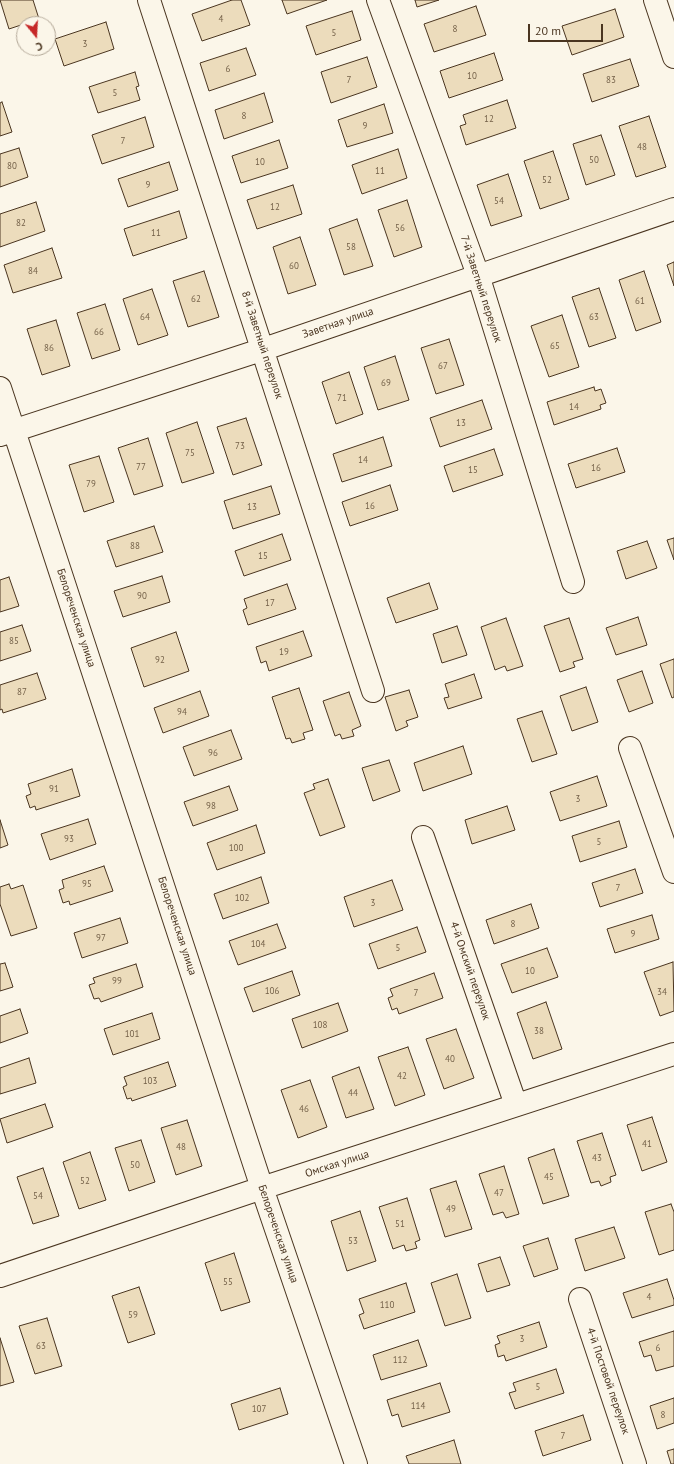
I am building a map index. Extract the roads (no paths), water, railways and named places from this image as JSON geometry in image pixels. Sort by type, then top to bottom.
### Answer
[{"type":"street","name":"8-й Заветный переулок","points":[[149,0],[264,349],[373,691]]},
{"type":"street","name":"7-й Заветный переулок","points":[[378,0],[478,275],[573,582]]},
{"type":"street","points":[[655,0],[674,57]]},
{"type":"street","name":"Заветная улица","points":[[7,432],[264,349],[674,209]]},
{"type":"street","name":"Белореченская улица","points":[[0,388],[7,432],[356,1464]]},
{"type":"street","points":[[630,748],[674,872]]},
{"type":"street","name":"4-й Омский переулок","points":[[423,837],[516,1105]]},
{"type":"street","name":"Омская улица","points":[[0,1276],[262,1188],[674,1054]]},
{"type":"street","name":"4-й Постовой переулок","points":[[580,1299],[635,1464]]}]
